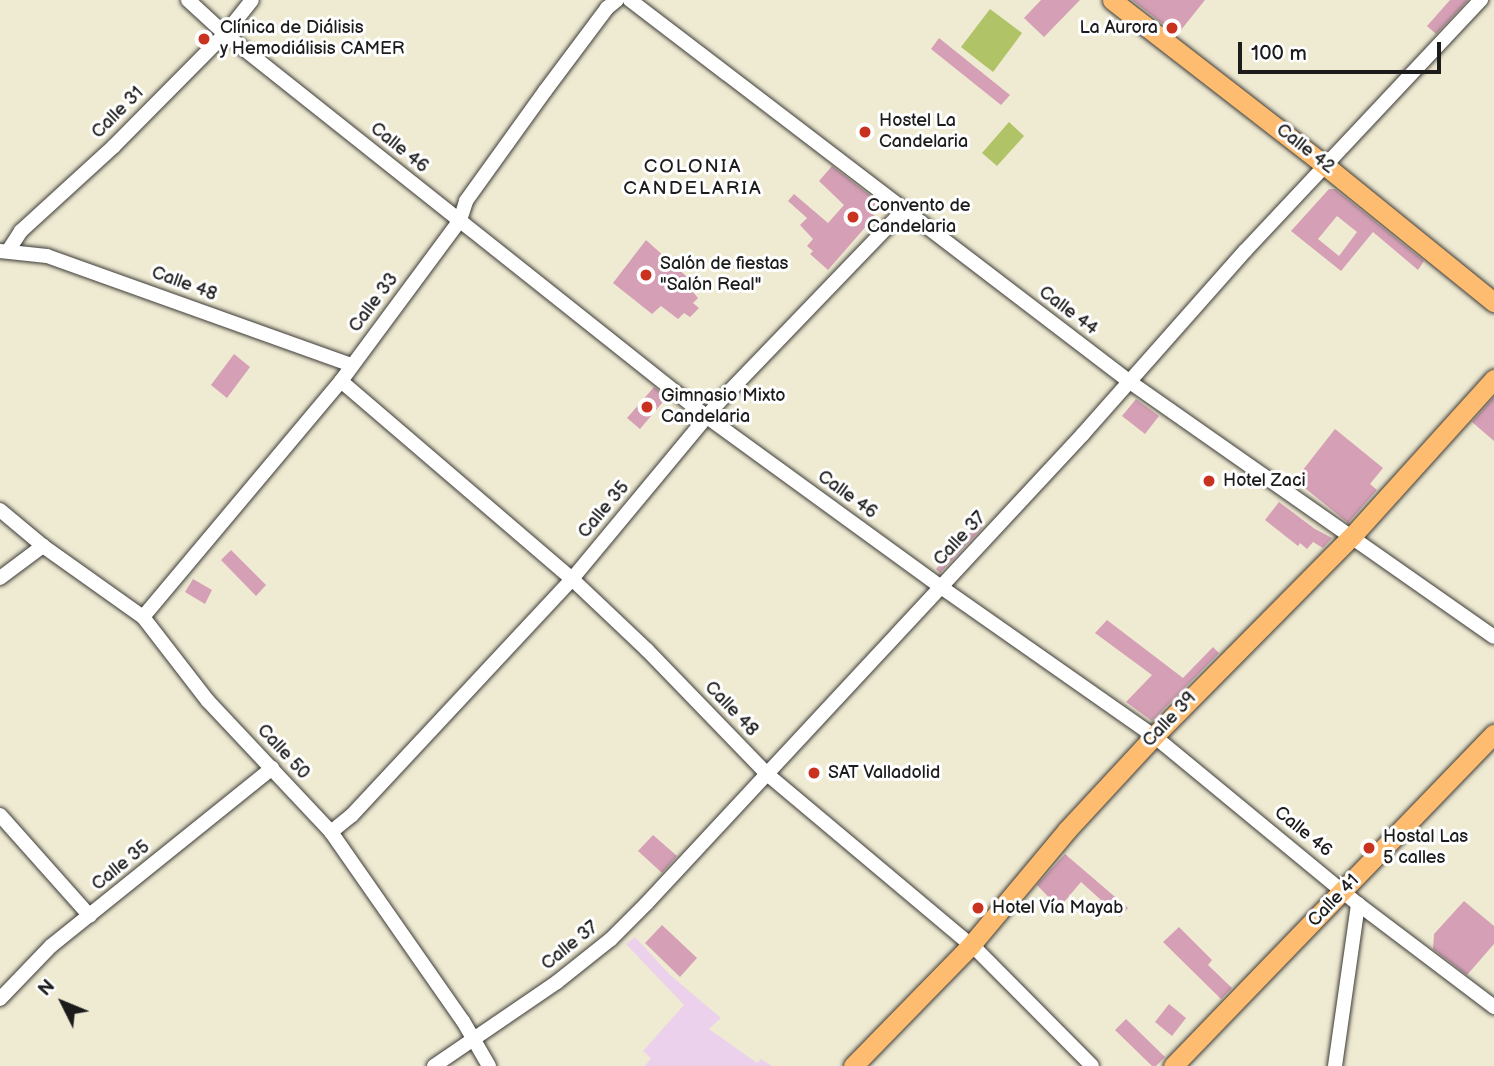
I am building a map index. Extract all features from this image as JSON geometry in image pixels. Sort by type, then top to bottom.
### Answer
[{"type":"main road","name":"Calle 42","points":[[1112,0],[1327,167],[1494,302]]},
{"type":"main road","name":"Calle 39","points":[[853,1066],[971,945],[1067,830],[1154,736],[1352,536],[1494,379]]},
{"type":"main road","name":"Calle 41","points":[[1173,1066],[1351,897],[1434,794],[1494,734]]},
{"type":"street","name":"Calle 46","points":[[188,0],[225,34],[707,416],[942,587],[1154,736],[1351,897],[1494,1007]]},
{"type":"street","name":"Calle 31","points":[[4,251],[45,207],[113,147],[225,34],[252,0]]},
{"type":"street","name":"Calle 33","points":[[143,617],[341,381],[460,220],[466,201],[521,124],[607,8],[617,0]]},
{"type":"street","name":"Calle 44","points":[[630,0],[1130,382],[1494,637]]},
{"type":"street","name":"Calle 37","points":[[434,1066],[556,982],[611,939],[942,587],[1130,382],[1245,251],[1327,167],[1481,0]]},
{"type":"street","name":"Calle 35","points":[[331,832],[352,815],[572,579],[707,416],[904,210]]},
{"type":"street","name":"Calle 48","points":[[4,251],[47,256],[352,365]]},
{"type":"street","name":"Calle 48","points":[[341,381],[572,579],[647,650],[767,774],[971,945],[1091,1066]]},
{"type":"street","name":"Calle 50","points":[[0,510],[43,546],[143,617],[208,701],[331,832],[448,999],[489,1066]]},
{"type":"street","points":[[0,578],[43,546]]},
{"type":"street","name":"Calle 35","points":[[0,999],[51,946],[272,768]]},
{"type":"street","points":[[0,815],[90,916]]},
{"type":"street","points":[[1335,1066],[1351,897]]},
{"type":"shaded area","points":[[635,937],[670,975],[721,1018],[709,1029],[757,1063],[761,1059],[772,1066],[645,1066],[651,1058],[643,1051],[684,1005],[626,944]]},
{"type":"green space","points":[[990,9],[1022,33],[993,72],[961,47]]},
{"type":"green space","points":[[1009,122],[1024,136],[997,166],[982,153]]},
{"type":"building","points":[[1041,0],[1080,0],[1044,37],[1024,18]]},
{"type":"building","name":"La Aurora","points":[[1132,0],[1205,0],[1177,35]]},
{"type":"building","points":[[1450,0],[1468,0],[1436,34],[1427,26]]},
{"type":"building","points":[[939,38],[1010,95],[1001,105],[931,49]]},
{"type":"building","name":"Convento de Candelaria","points":[[832,166],[880,203],[871,213],[875,216],[828,270],[810,254],[813,251],[807,246],[813,239],[800,225],[807,218],[788,201],[794,194],[828,223],[844,205],[819,181]]},
{"type":"building","points":[[1329,189],[1335,189],[1424,261],[1418,270],[1373,232],[1341,271],[1291,231]],"holes":[[[1337,216],[1357,232],[1339,256],[1318,239]]]},
{"type":"building","points":[[646,240],[696,285],[692,291],[698,298],[693,303],[699,308],[690,317],[684,313],[678,319],[661,306],[652,314],[613,283]]},
{"type":"building","points":[[234,354],[250,367],[227,398],[211,385]]},
{"type":"building","name":"Gimnasio Mixto Candelaria","points":[[654,387],[667,397],[640,429],[627,418]]},
{"type":"building","points":[[1494,397],[1494,441],[1472,422]]},
{"type":"building","points":[[1136,399],[1159,416],[1145,434],[1122,416]]},
{"type":"building","points":[[1335,429],[1383,468],[1370,484],[1377,490],[1348,523],[1295,480]]},
{"type":"building","points":[[1279,502],[1315,529],[1332,538],[1323,548],[1313,542],[1307,549],[1300,543],[1298,546],[1265,520]]},
{"type":"building","points":[[978,524],[982,528],[940,573],[936,569]]},
{"type":"building","points":[[231,550],[266,585],[256,596],[221,560]]},
{"type":"building","points":[[193,579],[212,590],[205,604],[185,592]]},
{"type":"building","points":[[1107,620],[1183,678],[1213,647],[1219,653],[1152,721],[1126,702],[1152,675],[1095,633]]},
{"type":"building","points":[[653,835],[677,856],[662,873],[638,851]]},
{"type":"building","points":[[1065,854],[1128,908],[1120,917],[1081,882],[1059,908],[1037,885]]},
{"type":"building","points":[[1464,901],[1494,926],[1494,944],[1467,975],[1433,949],[1434,934]]},
{"type":"building","points":[[662,925],[697,958],[680,977],[645,943]]},
{"type":"building","points":[[1179,927],[1212,960],[1208,965],[1232,988],[1221,999],[1163,942]]},
{"type":"building","points":[[1169,1004],[1186,1018],[1172,1036],[1155,1022]]},
{"type":"building","points":[[1126,1019],[1165,1057],[1156,1066],[1152,1066],[1115,1030]]},
{"type":"place","name":"La Aurora","points":[[1172,28]]},
{"type":"place","name":"Clínica de Diálisis y Hemodiálisis CAMER","points":[[204,39]]},
{"type":"place","name":"Hostel La Candelaria","points":[[865,132]]},
{"type":"place","name":"Convento de Candelaria","points":[[853,217]]},
{"type":"place","name":"Salón de fiestas \"Salón Real\"","points":[[646,275]]},
{"type":"place","name":"Gimnasio Mixto Candelaria","points":[[647,407]]},
{"type":"place","name":"Hotel Zaci","points":[[1209,481]]},
{"type":"place","name":"SAT Valladolid","points":[[814,773]]},
{"type":"place","name":"Hostal Las 5 calles","points":[[1369,848]]},
{"type":"place","name":"Hotel Vía Mayab","points":[[978,908]]},
{"type":"district","name":"COLONIA CANDELARIA","points":[[693,178]]}]
